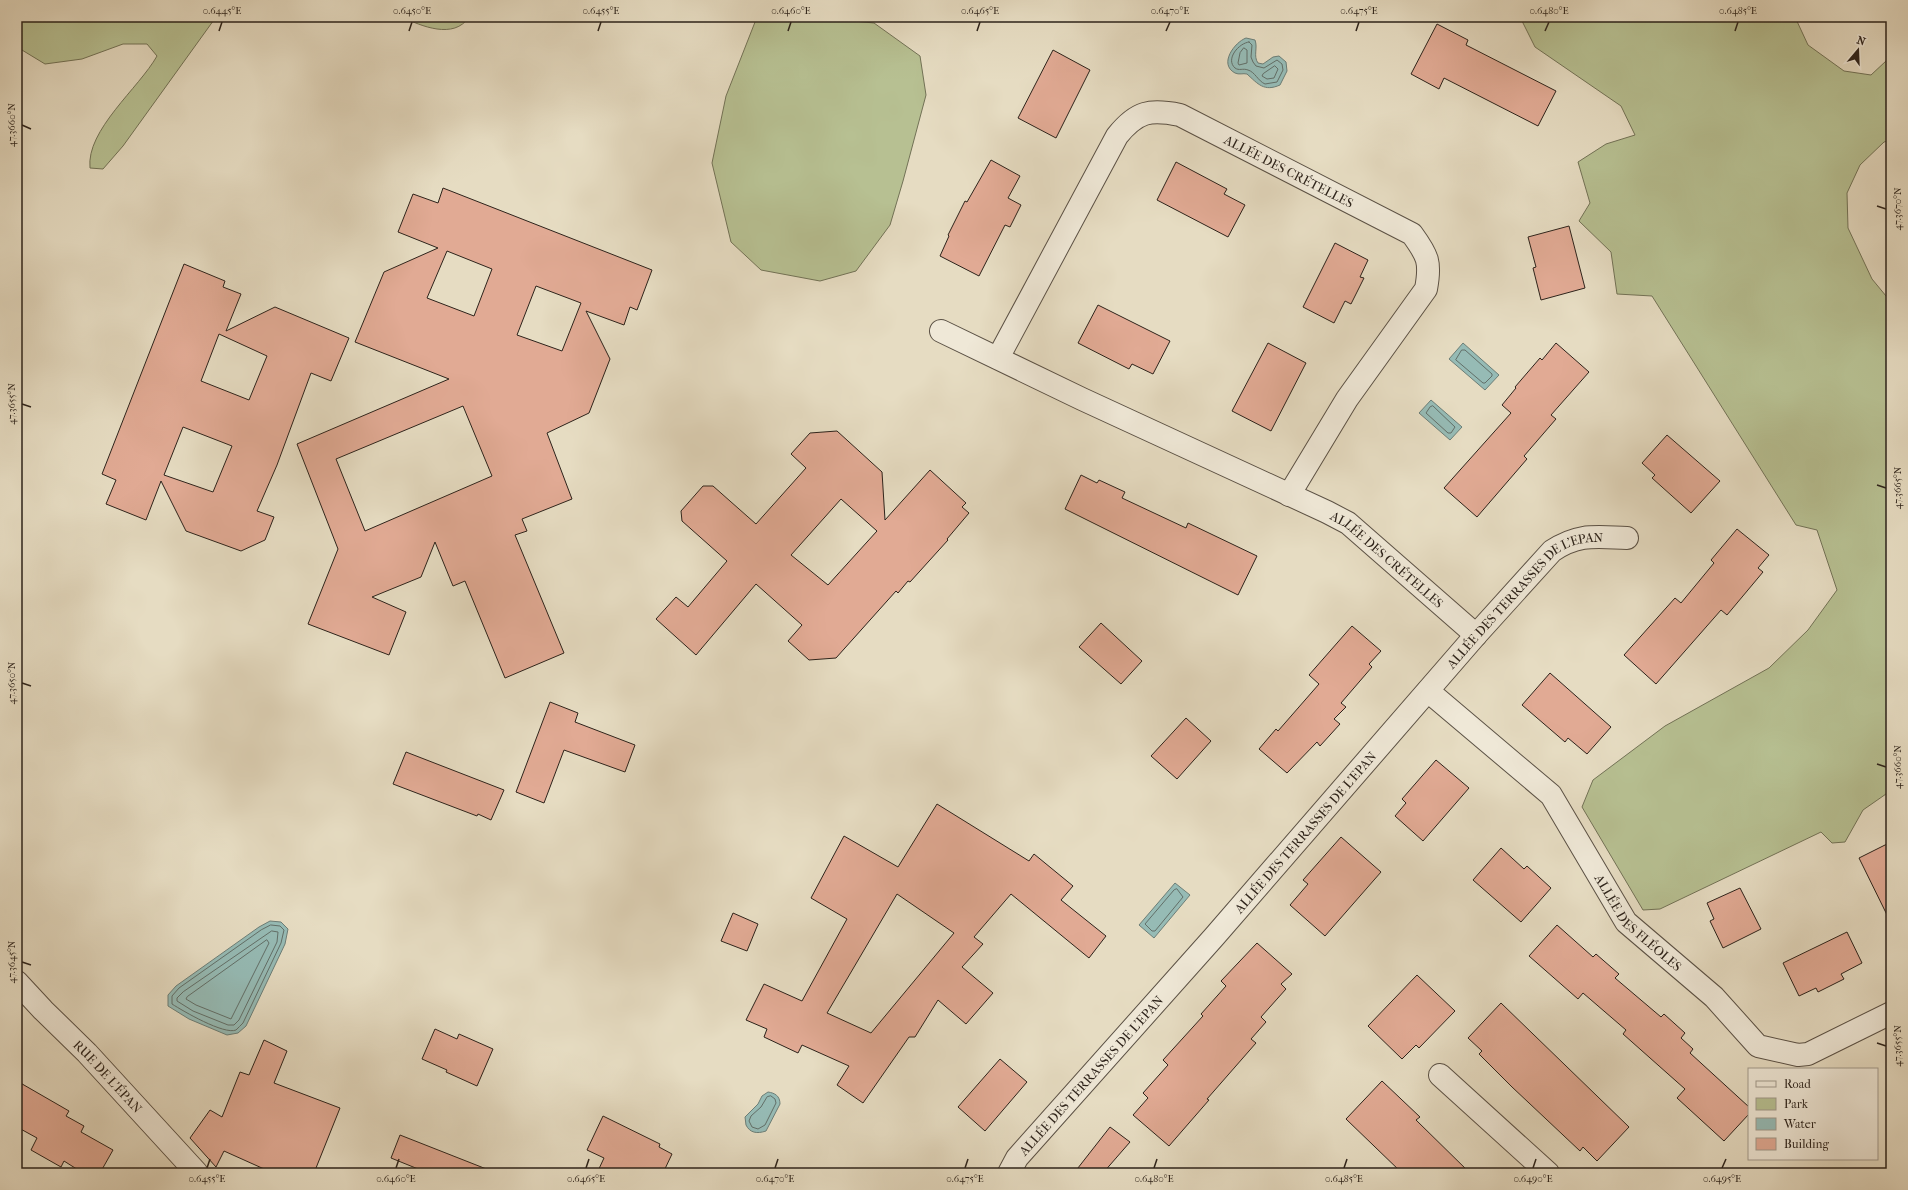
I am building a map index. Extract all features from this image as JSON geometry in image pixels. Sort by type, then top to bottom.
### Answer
[{"type":"street","name":"ALLÉE DES CRÉTELLES","points":[[998,358],[1117,136],[1128,122],[1144,113],[1162,111],[1180,115],[1412,234],[1424,251],[1430,269],[1426,289],[1347,399],[1289,495]]},
{"type":"street","name":"ALLÉE DES CRÉTELLES","points":[[941,331],[1082,399],[1348,523],[1476,635]]},
{"type":"street","name":"ALLÉE DES TERRASSES DE L'EPAN","points":[[1009,1173],[1017,1158],[1214,937],[1476,635],[1552,551],[1566,542],[1587,537],[1627,538]]},
{"type":"street","name":"ALLÉE DES FLÉOLES","points":[[1428,691],[1551,795],[1626,922],[1714,997],[1758,1046],[1798,1055],[1808,1054],[1891,1013]]},
{"type":"street","name":"RUE DE L'ÉPAN","points":[[17,982],[87,1053],[197,1173]]},
{"type":"street","points":[[1440,1075],[1548,1173]]},
{"type":"green space","points":[[17,17],[216,17],[123,146],[103,169],[90,168],[91,154],[96,139],[115,110],[157,56],[147,44],[123,44],[82,59],[45,64],[17,47]]},
{"type":"green space","points":[[402,17],[469,17],[463,24],[455,28],[437,29],[418,24]]},
{"type":"green space","points":[[757,17],[830,17],[833,19],[874,23],[920,56],[926,95],[890,225],[856,271],[820,281],[761,270],[731,242],[712,163],[726,96]]},
{"type":"green space","points":[[1520,17],[1795,17],[1808,45],[1844,71],[1871,75],[1886,61],[1891,51],[1891,140],[1884,142],[1860,165],[1847,193],[1848,228],[1872,279],[1891,302],[1891,786],[1886,794],[1863,810],[1845,842],[1832,843],[1821,832],[1660,909],[1643,910],[1582,807],[1593,780],[1665,726],[1769,668],[1808,630],[1837,590],[1817,530],[1796,525],[1652,296],[1617,294],[1611,252],[1579,221],[1590,203],[1578,162],[1606,144],[1635,135],[1621,106],[1535,47]]},
{"type":"water","points":[[1246,38],[1255,40],[1256,58],[1258,63],[1263,64],[1273,57],[1279,56],[1286,62],[1287,71],[1280,85],[1270,88],[1265,87],[1258,84],[1247,74],[1236,74],[1230,69],[1228,59],[1233,48]]},
{"type":"water","points":[[1463,343],[1499,375],[1485,390],[1449,359]]},
{"type":"water","points":[[1431,400],[1462,427],[1450,440],[1419,413]]},
{"type":"water","points":[[1175,883],[1190,895],[1154,938],[1139,925]]},
{"type":"water","points":[[270,921],[281,922],[288,929],[285,944],[246,1026],[238,1033],[227,1035],[189,1019],[168,1006],[168,995],[176,986],[259,927]]},
{"type":"water","points":[[768,1092],[777,1095],[780,1104],[766,1131],[754,1132],[746,1125],[745,1117],[758,1104],[762,1096]]},
{"type":"building","points":[[1437,24],[1468,40],[1466,45],[1556,91],[1538,126],[1444,78],[1439,89],[1411,74]]},
{"type":"building","points":[[1053,50],[1090,70],[1056,138],[1018,118]]},
{"type":"building","points":[[991,160],[1020,176],[1008,198],[1021,205],[1010,227],[1005,225],[979,276],[940,256],[949,236],[948,235],[965,201],[967,202]]},
{"type":"building","points":[[1176,162],[1227,189],[1224,194],[1245,205],[1228,237],[1157,200]]},
{"type":"building","points":[[443,188],[652,270],[637,310],[630,307],[624,325],[586,311],[610,359],[589,413],[547,433],[572,499],[522,519],[527,531],[515,535],[564,653],[505,678],[465,581],[453,586],[435,542],[421,577],[372,597],[406,612],[389,655],[308,624],[338,549],[297,444],[449,379],[355,342],[384,272],[438,248],[398,232],[413,194],[438,203]],"holes":[[[447,251],[492,269],[474,316],[427,298]],[[536,286],[581,303],[562,351],[517,335]],[[463,406],[492,476],[365,531],[336,459]]]},
{"type":"building","points":[[1569,226],[1585,288],[1541,300],[1533,268],[1536,267],[1528,237]]},
{"type":"building","points":[[1335,243],[1368,260],[1360,277],[1364,278],[1351,304],[1345,301],[1334,323],[1303,307]]},
{"type":"building","points":[[184,264],[225,281],[223,287],[241,294],[226,331],[275,307],[349,338],[331,381],[311,373],[277,465],[257,511],[274,517],[265,540],[241,551],[186,531],[161,481],[146,520],[106,504],[116,480],[102,474]],"holes":[[[219,334],[267,356],[249,400],[201,381]],[[183,427],[232,446],[213,492],[164,475]]]},
{"type":"building","points":[[1098,305],[1170,341],[1153,374],[1132,364],[1129,369],[1078,343]]},
{"type":"building","points":[[1268,343],[1306,363],[1271,431],[1232,411]]},
{"type":"building","points":[[1556,343],[1589,372],[1551,415],[1556,419],[1524,456],[1527,459],[1477,517],[1444,488],[1511,413],[1502,405],[1516,388],[1515,387],[1540,358],[1542,360]]},
{"type":"building","points":[[837,431],[882,472],[885,520],[930,470],[966,503],[962,507],[969,513],[947,539],[948,540],[910,582],[908,581],[898,593],[896,591],[836,658],[809,660],[788,641],[802,625],[756,584],[696,655],[656,619],[676,597],[688,607],[727,561],[682,521],[681,511],[703,486],[713,486],[756,524],[806,468],[791,454],[810,433]],"holes":[[[841,499],[877,531],[828,585],[791,555]]]},
{"type":"building","points":[[1667,435],[1720,481],[1691,513],[1652,478],[1655,475],[1642,463]]},
{"type":"building","points":[[1081,475],[1097,483],[1099,480],[1125,492],[1122,498],[1186,528],[1188,523],[1257,556],[1238,595],[1065,509]]},
{"type":"building","points":[[1737,529],[1769,555],[1758,568],[1763,572],[1727,615],[1721,610],[1656,684],[1624,655],[1675,598],[1681,603],[1714,563],[1711,560]]},
{"type":"building","points":[[1101,623],[1142,661],[1121,684],[1079,647]]},
{"type":"building","points":[[1352,626],[1381,651],[1369,664],[1372,667],[1341,703],[1346,707],[1334,719],[1340,724],[1320,746],[1317,742],[1287,773],[1259,749],[1276,729],[1278,731],[1319,684],[1309,675]]},
{"type":"building","points":[[1550,673],[1611,727],[1587,754],[1568,738],[1565,742],[1522,705]]},
{"type":"building","points":[[550,702],[578,713],[575,722],[635,745],[625,772],[564,750],[544,803],[516,792]]},
{"type":"building","points":[[1186,718],[1211,741],[1177,779],[1151,756]]},
{"type":"building","points":[[406,752],[504,790],[491,820],[393,784]]},
{"type":"building","points":[[1436,760],[1469,788],[1423,841],[1395,816],[1406,803],[1402,799]]},
{"type":"building","points":[[937,804],[1029,861],[1034,854],[1073,886],[1061,900],[1106,936],[1089,958],[1011,894],[974,937],[983,944],[962,967],[993,993],[966,1024],[938,1000],[915,1037],[909,1037],[863,1103],[837,1085],[849,1066],[802,1045],[798,1053],[764,1037],[767,1029],[746,1020],[764,984],[802,1001],[847,919],[811,898],[844,836],[898,867]],"holes":[[[897,894],[954,933],[871,1033],[827,1013]]]},
{"type":"building","points":[[1341,837],[1381,872],[1325,936],[1290,905],[1308,884],[1303,880]]},
{"type":"building","points":[[1891,842],[1891,923],[1859,858]]},
{"type":"building","points":[[1501,848],[1524,869],[1527,866],[1551,888],[1521,922],[1473,880]]},
{"type":"building","points":[[1740,888],[1761,929],[1723,948],[1710,921],[1714,919],[1707,903]]},
{"type":"building","points":[[733,913],[758,924],[747,951],[721,941]]},
{"type":"building","points":[[1557,925],[1593,957],[1596,954],[1619,974],[1615,978],[1661,1017],[1664,1014],[1685,1033],[1681,1038],[1693,1049],[1690,1053],[1748,1106],[1748,1115],[1724,1141],[1677,1098],[1685,1089],[1623,1034],[1626,1030],[1583,993],[1578,999],[1529,956]]},
{"type":"building","points":[[1847,932],[1862,963],[1841,974],[1844,979],[1818,992],[1816,988],[1799,996],[1783,963]]},
{"type":"building","points":[[1257,943],[1292,974],[1281,984],[1286,989],[1261,1017],[1266,1022],[1251,1039],[1256,1043],[1207,1099],[1209,1100],[1169,1146],[1133,1115],[1148,1098],[1143,1093],[1168,1065],[1163,1060],[1203,1016],[1201,1014],[1226,986],[1221,981]]},
{"type":"building","points":[[1417,975],[1455,1011],[1419,1048],[1416,1045],[1402,1059],[1368,1026]]},
{"type":"building","points":[[1501,1003],[1629,1127],[1597,1161],[1583,1147],[1580,1151],[1512,1087],[1479,1054],[1482,1051],[1468,1038]]},
{"type":"building","points":[[435,1029],[457,1039],[459,1034],[493,1049],[477,1086],[422,1059]]},
{"type":"building","points":[[264,1040],[287,1051],[274,1083],[340,1108],[314,1173],[273,1173],[224,1151],[216,1167],[190,1138],[210,1110],[222,1117],[240,1072],[249,1075]]},
{"type":"building","points":[[1000,1059],[1027,1082],[985,1131],[958,1107]]},
{"type":"building","points":[[17,1081],[69,1111],[66,1116],[84,1126],[81,1132],[113,1150],[100,1173],[83,1173],[64,1161],[61,1167],[31,1150],[37,1138],[17,1127]]},
{"type":"building","points":[[1382,1081],[1420,1117],[1416,1120],[1470,1173],[1402,1173],[1346,1119]]},
{"type":"building","points":[[603,1116],[660,1144],[659,1147],[672,1154],[663,1173],[597,1173],[604,1158],[587,1150]]},
{"type":"building","points":[[1110,1127],[1130,1142],[1103,1173],[1074,1173]]},
{"type":"building","points":[[400,1135],[494,1172],[428,1173],[391,1158]]}]
